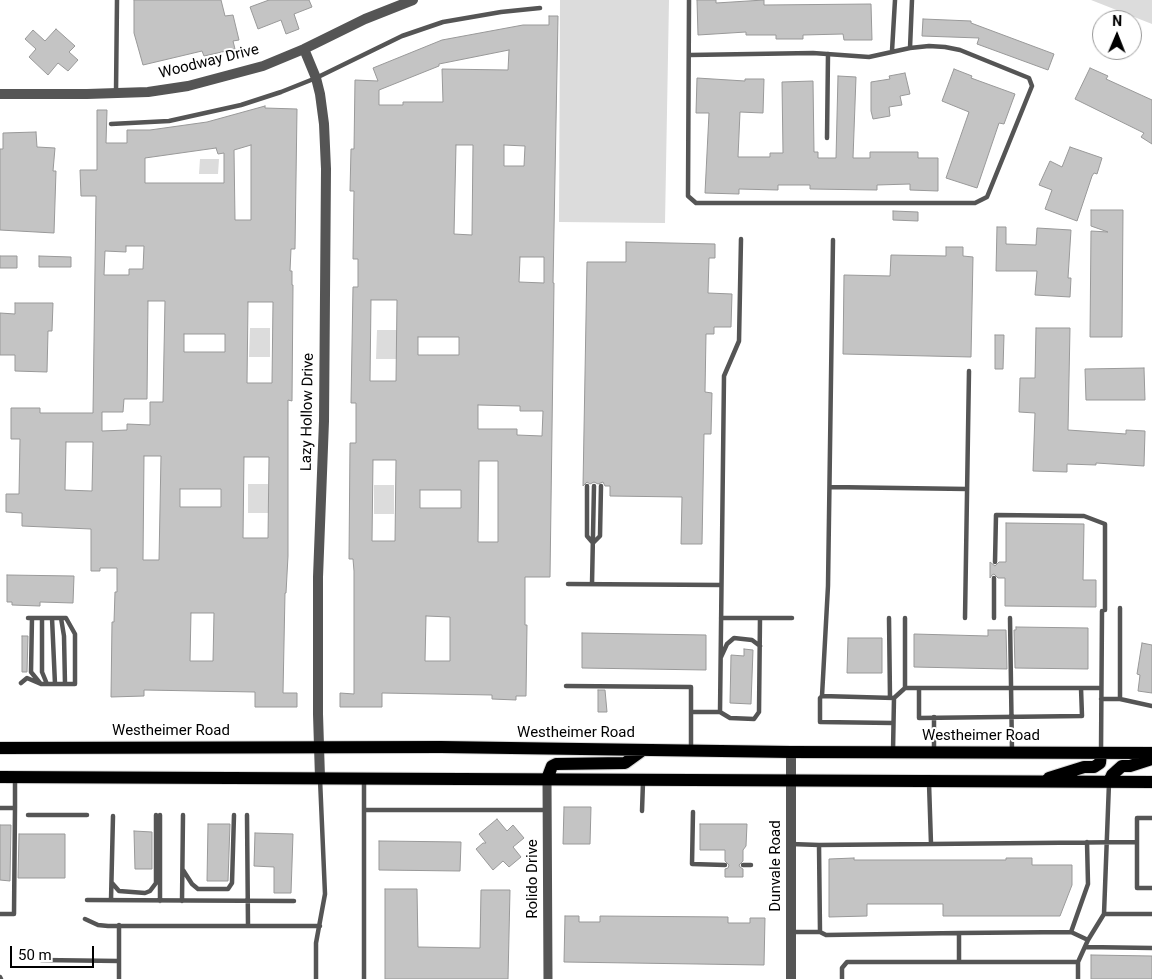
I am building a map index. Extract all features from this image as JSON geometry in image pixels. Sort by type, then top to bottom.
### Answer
[{"type":"main road","name":"Westheimer Road","points":[[0,748],[319,747],[791,752],[1152,753]]},
{"type":"main road","points":[[547,779],[552,766],[556,764],[624,763],[643,750]]},
{"type":"main road","points":[[1037,782],[1084,767],[1094,767],[1100,763],[1101,753]]},
{"type":"main road","points":[[1109,782],[1112,774],[1122,766],[1130,766],[1152,759]]},
{"type":"main road","points":[[0,777],[791,782],[1152,782]]},
{"type":"street","name":"Woodway Drive","points":[[0,94],[148,92],[188,86],[263,66],[407,1]]},
{"type":"street","name":"Lazy Hollow Drive","points":[[304,49],[316,78],[324,124],[326,170],[324,421],[318,577],[320,778]]},
{"type":"street","name":"Dunvale Road","points":[[791,752],[791,979]]},
{"type":"street","name":"Rolido Drive","points":[[547,779],[548,979]]},
{"type":"lane","points":[[116,92],[117,0]]},
{"type":"lane","points":[[689,0],[688,196],[696,203],[975,204],[987,197],[1032,86],[1029,78],[960,50],[929,46],[892,51],[869,57],[828,54],[690,55]]},
{"type":"lane","points":[[892,51],[895,0]]},
{"type":"lane","points":[[910,48],[912,0]]},
{"type":"lane","points":[[112,124],[169,121],[274,95],[316,78],[402,36],[443,22],[501,12],[540,8]]},
{"type":"lane","points":[[827,138],[828,54]]},
{"type":"lane","points":[[720,712],[724,376],[739,341],[740,239]]},
{"type":"lane","points":[[833,240],[828,586],[820,722],[836,719],[852,722],[893,723]]},
{"type":"lane","points":[[965,618],[970,371]]},
{"type":"lane","points":[[588,486],[587,536],[593,543]]},
{"type":"lane","points":[[592,584],[594,486]]},
{"type":"lane","points":[[593,543],[600,536],[601,486]]},
{"type":"lane","points":[[830,487],[967,489]]},
{"type":"lane","points":[[994,562],[996,515],[1084,516],[1105,524],[1101,753]]},
{"type":"lane","points":[[994,578],[994,618]]},
{"type":"lane","points":[[568,584],[721,585]]},
{"type":"lane","points":[[1120,608],[1120,698]]},
{"type":"lane","points":[[21,683],[27,678],[44,684],[75,684],[75,634],[66,618],[30,618],[31,672],[44,684]]},
{"type":"lane","points":[[42,618],[42,672],[44,684]]},
{"type":"lane","points":[[52,618],[55,684]]},
{"type":"lane","points":[[61,618],[64,636],[65,684]]},
{"type":"lane","points":[[721,618],[792,618]]},
{"type":"lane","points":[[691,712],[720,712],[730,718],[754,719],[759,712],[760,618]]},
{"type":"lane","points":[[889,618],[893,752]]},
{"type":"lane","points":[[905,618],[905,688]]},
{"type":"lane","points":[[1010,618],[1012,753]]},
{"type":"lane","points":[[720,657],[727,644],[734,638],[752,640],[760,646]]},
{"type":"lane","points":[[566,686],[691,687],[692,750]]},
{"type":"lane","points":[[822,696],[851,699],[865,697],[879,700],[892,698],[905,688],[1102,688]]},
{"type":"lane","points":[[920,688],[919,718],[1082,716],[1081,688]]},
{"type":"lane","points":[[835,696],[836,703]]},
{"type":"lane","points":[[865,697],[865,703]]},
{"type":"lane","points":[[1102,699],[1120,698],[1152,706]]},
{"type":"lane","points":[[852,716],[852,722]]},
{"type":"lane","points":[[866,716],[866,722]]},
{"type":"lane","points":[[880,716],[880,722]]},
{"type":"lane","points":[[934,718],[934,753]]},
{"type":"lane","points":[[0,914],[14,914],[15,778]]},
{"type":"lane","points":[[316,979],[316,943],[325,894],[320,778]]},
{"type":"lane","points":[[364,779],[364,979]]},
{"type":"lane","points":[[642,811],[643,780]]},
{"type":"lane","points":[[929,782],[931,844]]},
{"type":"lane","points":[[1078,979],[1078,962],[1088,940],[1104,914],[1109,782]]},
{"type":"lane","points":[[0,808],[15,808]]},
{"type":"lane","points":[[364,810],[547,810]]},
{"type":"lane","points":[[692,812],[692,864],[725,864]]},
{"type":"lane","points":[[246,814],[248,925]]},
{"type":"lane","points":[[28,815],[87,815]]},
{"type":"lane","points":[[112,883],[119,891],[145,893],[150,891],[156,884],[158,815],[160,901]]},
{"type":"lane","points":[[182,901],[183,815]]},
{"type":"lane","points":[[183,870],[192,884],[198,889],[228,889],[232,882],[234,815]]},
{"type":"lane","points":[[111,900],[112,816]]},
{"type":"lane","points":[[1152,818],[1136,818],[1137,888],[1152,888]]},
{"type":"lane","points":[[1071,932],[1088,884],[1087,842]]},
{"type":"lane","points":[[791,844],[1137,842]]},
{"type":"lane","points":[[819,845],[820,932]]},
{"type":"lane","points":[[743,865],[751,865]]},
{"type":"lane","points":[[87,900],[294,901]]},
{"type":"lane","points":[[1104,914],[1152,914]]},
{"type":"lane","points":[[85,919],[98,925],[320,926]]},
{"type":"lane","points":[[119,925],[119,979]]},
{"type":"lane","points":[[791,932],[820,932],[826,935],[1071,932],[1088,940]]},
{"type":"lane","points":[[959,962],[960,933]]},
{"type":"lane","points":[[1085,948],[1152,948]]},
{"type":"lane","points":[[40,960],[119,961]]},
{"type":"lane","points":[[842,979],[842,968],[847,962],[1078,962]]},
{"type":"shaded area","points":[[560,0],[669,0],[665,223],[559,222]]},
{"type":"shaded area","points":[[1091,0],[1152,0],[1152,24],[1142,20],[1142,10],[1116,10]]},
{"type":"shaded area","points":[[200,159],[219,159],[218,174],[199,174]]},
{"type":"shaded area","points":[[250,328],[270,328],[270,357],[249,357]]},
{"type":"shaded area","points":[[377,330],[397,330],[397,359],[376,359]]},
{"type":"shaded area","points":[[248,484],[268,484],[268,513],[248,513]]},
{"type":"shaded area","points":[[374,485],[394,485],[394,514],[374,514]]},
{"type":"building","points":[[134,0],[221,0],[225,16],[233,15],[239,40],[233,41],[235,49],[204,56],[202,51],[143,65],[134,33]]},
{"type":"building","points":[[269,0],[309,0],[312,7],[294,14],[299,29],[286,34],[281,20],[258,29],[250,7]]},
{"type":"building","points":[[697,0],[716,0],[716,3],[764,0],[764,5],[871,4],[872,40],[844,40],[843,34],[803,35],[803,39],[776,39],[776,35],[746,35],[746,32],[698,35]]},
{"type":"building","points":[[549,16],[558,16],[550,577],[525,577],[525,625],[527,625],[526,696],[516,696],[516,700],[492,699],[492,695],[382,693],[382,707],[340,707],[340,693],[354,694],[354,571],[353,559],[349,559],[350,443],[356,443],[356,403],[351,403],[353,287],[358,287],[358,259],[353,259],[354,191],[350,191],[351,149],[354,149],[355,80],[378,81],[373,68],[442,40],[523,25],[549,25]],"holes":[[[509,50],[508,70],[442,69],[443,102],[403,102],[403,105],[379,105],[379,90],[439,66],[439,64]],[[456,145],[473,145],[472,235],[454,234]],[[504,145],[525,146],[524,166],[504,166]],[[520,257],[544,257],[544,283],[519,282]],[[371,300],[397,300],[396,381],[370,381]],[[418,337],[459,337],[459,355],[418,355]],[[478,405],[520,406],[520,411],[543,411],[542,436],[517,435],[517,429],[478,429]],[[373,460],[396,460],[395,541],[372,541]],[[479,461],[498,461],[498,542],[478,542]],[[420,490],[461,490],[461,508],[420,508]],[[426,616],[450,617],[450,661],[425,661]]]},
{"type":"building","points":[[923,19],[971,21],[971,23],[1054,54],[1048,70],[977,44],[979,38],[922,36]]},
{"type":"building","points":[[56,29],[75,46],[69,52],[78,60],[68,71],[58,63],[48,75],[29,57],[36,49],[25,39],[33,30],[45,41]]},
{"type":"building","points":[[1090,68],[1108,76],[1106,79],[1152,100],[1152,144],[1141,137],[1144,133],[1075,99]]},
{"type":"building","points":[[954,69],[972,76],[971,78],[1015,94],[1004,124],[999,123],[977,188],[946,178],[969,112],[942,101]]},
{"type":"building","points":[[905,73],[910,94],[900,96],[902,105],[889,107],[890,116],[873,119],[871,111],[871,82],[890,79],[889,76]]},
{"type":"building","points":[[838,76],[856,77],[853,158],[870,158],[870,152],[918,152],[918,158],[938,158],[938,191],[910,190],[910,184],[877,185],[877,190],[810,189],[810,185],[778,185],[778,190],[739,189],[739,194],[705,193],[709,113],[696,113],[697,78],[745,81],[745,79],[764,79],[763,113],[740,112],[738,157],[770,157],[770,153],[783,153],[782,82],[813,81],[814,152],[818,152],[818,158],[836,158]]},
{"type":"building","points":[[265,106],[265,108],[297,109],[295,249],[291,249],[290,271],[292,271],[293,285],[292,401],[288,400],[288,556],[285,593],[283,693],[297,693],[297,707],[255,707],[255,692],[144,690],[144,696],[111,697],[112,622],[114,622],[115,592],[117,592],[117,568],[100,568],[100,571],[91,571],[91,529],[22,526],[22,513],[6,512],[6,494],[19,494],[20,439],[11,439],[11,408],[40,408],[40,413],[93,413],[96,196],[81,196],[80,170],[97,170],[97,110],[107,110],[106,143],[127,143],[127,130],[150,130],[207,122]],"holes":[[[251,145],[251,220],[235,220],[234,150]],[[216,148],[218,154],[224,153],[224,183],[145,183],[145,158]],[[126,246],[144,246],[143,269],[129,269],[129,275],[104,275],[105,251],[126,252]],[[148,301],[165,301],[163,402],[150,402],[150,425],[127,424],[127,430],[102,431],[102,412],[123,412],[124,399],[147,399]],[[248,302],[273,302],[272,383],[247,383]],[[184,334],[225,334],[225,352],[184,352]],[[66,442],[93,442],[92,491],[65,490]],[[144,456],[161,456],[159,560],[143,560]],[[244,457],[269,457],[268,538],[243,538]],[[180,489],[221,489],[221,507],[180,507]],[[191,613],[214,613],[213,661],[190,661]]]},
{"type":"building","points":[[36,132],[37,147],[55,148],[53,171],[56,171],[54,233],[0,230],[0,149],[3,149],[3,133]]},
{"type":"building","points":[[1070,147],[1102,158],[1097,174],[1094,173],[1092,176],[1077,221],[1045,209],[1052,190],[1039,185],[1050,161],[1062,167]]},
{"type":"building","points":[[1091,210],[1123,210],[1122,337],[1090,337],[1091,231],[1108,232],[1091,226]]},
{"type":"building","points":[[893,211],[918,212],[918,221],[893,220]]},
{"type":"building","points":[[997,227],[1006,227],[1006,244],[1036,245],[1037,228],[1071,230],[1068,278],[1071,278],[1070,297],[1035,295],[1037,271],[996,271]]},
{"type":"building","points":[[626,242],[715,244],[715,258],[709,258],[708,293],[732,294],[731,327],[714,327],[714,334],[706,334],[705,392],[712,393],[711,434],[704,434],[702,544],[681,544],[682,497],[610,496],[610,486],[605,486],[603,482],[590,484],[587,482],[583,486],[587,262],[626,262]]},
{"type":"building","points":[[946,247],[963,247],[963,256],[973,257],[971,357],[843,354],[844,275],[890,276],[891,255],[946,256]]},
{"type":"building","points":[[0,256],[17,256],[17,268],[0,268]]},
{"type":"building","points":[[39,256],[71,257],[71,267],[39,267]]},
{"type":"building","points":[[15,303],[53,303],[52,331],[48,331],[47,372],[15,371],[15,355],[0,355],[0,313],[15,314]]},
{"type":"building","points":[[1036,328],[1070,328],[1068,430],[1126,434],[1126,430],[1145,431],[1144,466],[1096,463],[1096,465],[1067,464],[1067,472],[1033,471],[1035,413],[1019,412],[1020,378],[1035,378]]},
{"type":"building","points":[[995,335],[1004,335],[1003,369],[995,369]]},
{"type":"building","points":[[1144,368],[1145,400],[1086,400],[1085,369]]},
{"type":"building","points":[[1006,523],[1084,524],[1083,580],[1096,580],[1096,607],[1005,606],[1005,578],[998,578],[994,574],[990,578],[990,562],[995,566],[999,562],[1006,562]]},
{"type":"building","points":[[7,575],[74,576],[73,603],[40,602],[40,606],[12,605],[12,602],[7,602]]},
{"type":"building","points":[[1016,627],[1088,628],[1088,669],[1015,668],[1014,630],[1016,630]]},
{"type":"building","points":[[988,630],[1006,630],[1007,669],[914,667],[914,634],[988,636]]},
{"type":"building","points":[[582,633],[706,635],[706,670],[582,668]]},
{"type":"building","points":[[22,636],[28,636],[27,672],[22,672]]},
{"type":"building","points":[[848,638],[882,638],[882,673],[847,673]]},
{"type":"building","points":[[1142,643],[1152,645],[1152,693],[1138,691],[1140,675],[1137,674]]},
{"type":"building","points":[[744,649],[753,650],[751,704],[730,703],[731,655],[744,656]]},
{"type":"building","points":[[598,690],[605,690],[607,712],[598,712]]},
{"type":"building","points":[[564,807],[591,807],[590,844],[563,844]]},
{"type":"building","points":[[497,819],[507,831],[513,825],[524,838],[513,847],[521,857],[509,867],[503,861],[493,870],[476,849],[483,843],[486,843],[479,834]]},
{"type":"building","points":[[208,824],[230,824],[228,881],[207,881]]},
{"type":"building","points":[[700,824],[747,824],[746,846],[743,850],[743,861],[739,865],[743,869],[743,877],[725,877],[725,869],[729,865],[725,861],[725,850],[700,850]]},
{"type":"building","points":[[0,825],[11,825],[10,881],[0,880]]},
{"type":"building","points":[[134,831],[152,832],[152,869],[135,869]]},
{"type":"building","points":[[255,833],[293,834],[291,893],[274,893],[274,867],[254,866]]},
{"type":"building","points":[[19,834],[65,834],[65,878],[18,878]]},
{"type":"building","points":[[379,841],[461,842],[460,871],[379,870]]},
{"type":"building","points":[[854,858],[854,860],[1006,860],[1006,858],[1032,858],[1032,865],[1072,865],[1072,885],[1060,916],[943,916],[943,904],[867,904],[867,916],[829,917],[829,859]]},
{"type":"building","points":[[385,889],[417,889],[418,947],[480,948],[481,890],[510,890],[508,979],[385,979]]},
{"type":"building","points":[[565,916],[579,916],[579,922],[600,922],[600,916],[728,917],[728,923],[750,923],[750,918],[765,918],[764,965],[564,962]]},
{"type":"building","points":[[1091,955],[1152,956],[1152,979],[1091,979]]}]
